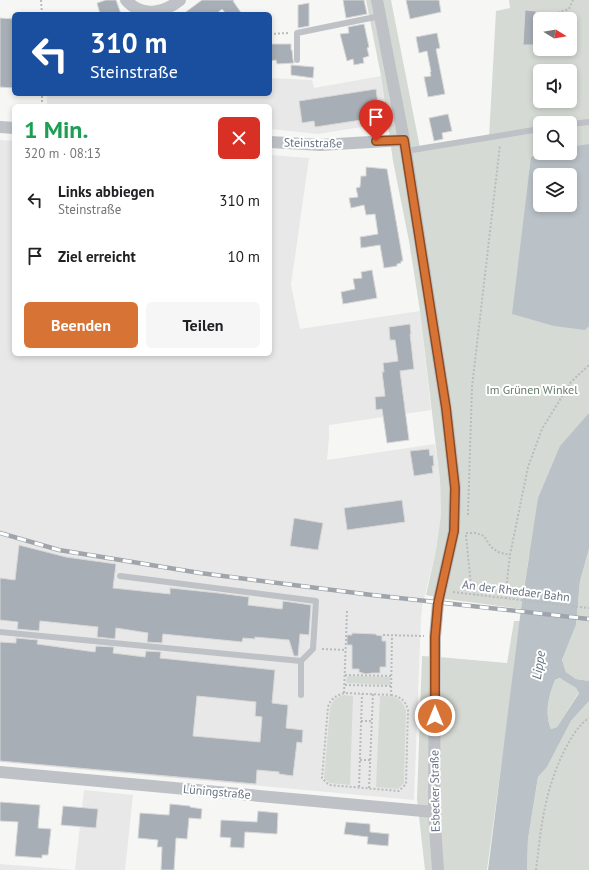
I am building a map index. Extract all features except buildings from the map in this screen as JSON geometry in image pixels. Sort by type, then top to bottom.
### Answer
[{"type":"street","points":[[126,0],[139,9],[147,12],[160,11],[174,5],[180,0]]},
{"type":"street","name":"Esbecker Straße","points":[[377,0],[405,145],[446,408],[455,488],[454,531],[440,591],[435,637],[434,812],[438,870]]},
{"type":"street","points":[[0,127],[12,128]]},
{"type":"street","name":"Steinstraße","points":[[272,142],[320,145],[405,145]]},
{"type":"street","name":"Lüningstraße","points":[[0,772],[434,812]]},
{"type":"lane","points":[[297,60],[297,33],[380,16]]},
{"type":"lane","points":[[577,123],[589,122]]},
{"type":"lane","points":[[405,145],[501,136],[533,130]]},
{"type":"lane","points":[[120,576],[316,601],[313,649],[301,661],[301,695]]},
{"type":"lane","points":[[0,632],[301,661]]},
{"type":"path","points":[[41,0],[42,12]]},
{"type":"path","points":[[560,12],[569,9],[573,0]]},
{"type":"path","points":[[272,34],[297,33]]},
{"type":"path","points":[[467,521],[472,387],[501,136]]},
{"type":"path","points":[[506,599],[510,555],[528,467],[542,429],[571,382],[589,365]]},
{"type":"path","points":[[467,528],[466,534],[471,585],[475,596]]},
{"type":"path","points":[[454,531],[466,534],[476,533],[484,536],[491,547],[498,552],[510,555]]},
{"type":"path","name":"An der Rhedaer Bahn","points":[[440,591],[589,608]]},
{"type":"path","points":[[344,693],[347,611]]},
{"type":"path","points":[[383,635],[435,637]]},
{"type":"path","points":[[391,695],[392,635]]},
{"type":"path","points":[[313,649],[346,650]]},
{"type":"path","points":[[345,675],[391,676]]},
{"type":"path","points":[[345,685],[391,686]]},
{"type":"path","points":[[344,693],[362,694],[400,696],[406,702],[408,710],[406,784],[399,791],[329,785],[322,778],[328,707],[331,700],[336,695],[344,693]]},
{"type":"path","points":[[359,787],[362,694]]},
{"type":"path","points":[[369,788],[373,694]]},
{"type":"path","points":[[536,870],[547,799],[557,769],[566,746],[582,723],[589,718]]},
{"type":"path","points":[[361,721],[372,721]]},
{"type":"path","points":[[360,760],[370,760]]},
{"type":"shaded area","points":[[381,76],[387,123],[318,134],[272,129],[272,104],[47,104],[47,96],[272,96],[272,78],[312,80],[314,88]]},
{"type":"shaded area","points":[[0,140],[12,141],[12,356],[272,356],[272,155],[309,158],[291,285],[300,329],[420,311],[431,410],[329,425],[327,460],[435,444],[440,481],[441,514],[436,550],[422,607],[414,800],[0,762]]},
{"type":"shaded area","points":[[84,790],[133,795],[125,870],[75,870]]},
{"type":"shaded area","points":[[0,864],[75,870],[0,870]]},
{"type":"green space","name":"Im Grünen Winkel","points":[[366,0],[391,0],[420,148],[489,138],[496,11],[510,8],[509,0],[589,0],[589,413],[529,556],[521,609],[426,595],[436,550],[441,514],[440,481],[420,311],[409,241],[393,161],[381,76]]},
{"type":"green space","points":[[589,549],[589,681],[576,679],[566,672],[562,660],[576,625],[580,581]]},
{"type":"green space","points":[[514,621],[520,621],[520,628],[487,870],[425,870],[417,799],[422,656],[507,663]]},
{"type":"green space","points":[[347,676],[390,677],[390,685],[346,683]]},
{"type":"green space","points":[[561,678],[576,688],[579,692],[557,727],[551,729],[548,716],[549,698],[555,680]]},
{"type":"green space","points":[[344,695],[353,696],[350,785],[330,783],[324,778],[330,708],[335,699]]},
{"type":"green space","points":[[380,696],[396,698],[402,702],[406,711],[404,783],[398,789],[376,787]]},
{"type":"green space","points":[[589,701],[589,870],[527,870],[528,839],[538,777],[547,767],[571,721]]},
{"type":"water","points":[[589,144],[589,326],[585,330],[554,326],[512,314],[531,157],[533,156],[533,160],[577,160],[577,146]]},
{"type":"water","name":"Lippe","points":[[589,413],[589,549],[580,581],[576,625],[562,660],[566,672],[576,679],[589,681],[589,701],[571,721],[547,767],[538,777],[528,839],[527,870],[488,870],[521,609],[538,498],[560,446]],"holes":[[[560,678],[576,688],[579,693],[557,727],[551,729],[548,716],[548,704],[555,680]]]},
{"type":"railway","points":[[0,533],[59,550],[200,573],[372,595],[589,619]]},
{"type":"route","points":[[376,141],[404,140],[446,408],[455,488],[454,531],[438,603],[435,637],[435,716]]}]
